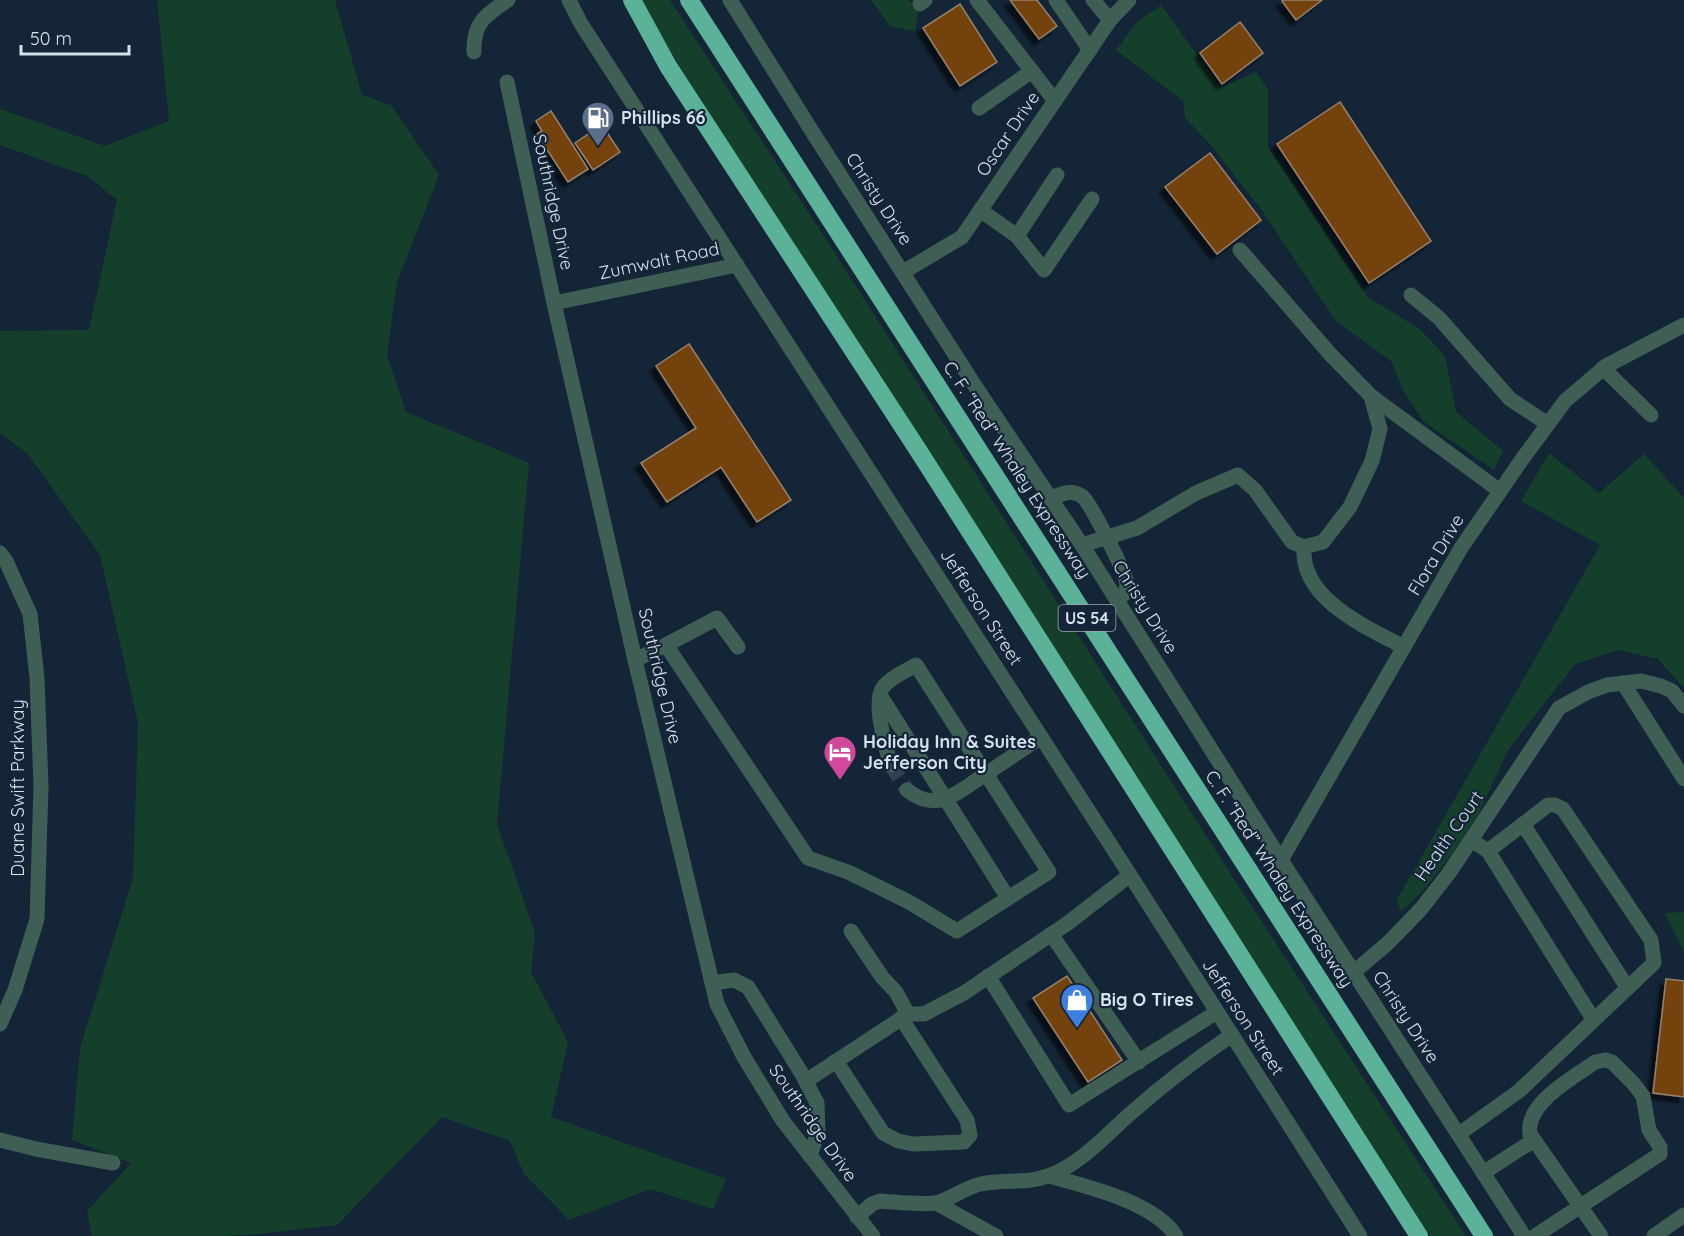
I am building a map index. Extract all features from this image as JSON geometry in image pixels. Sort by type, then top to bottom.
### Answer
[{"type":"highway","name":"US 54","points":[[632,0],[668,66],[937,480],[1419,1236]]},
{"type":"highway","name":"C. F. “Red” Whaley Expressway","points":[[689,0],[1484,1236]]},
{"type":"street","points":[[474,52],[473,36],[481,22],[491,11],[508,0]]},
{"type":"street","name":"Jefferson Street","points":[[569,0],[580,22],[1360,1236]]},
{"type":"street","name":"Christy Drive","points":[[730,0],[979,392],[1082,545],[1281,860],[1524,1236]]},
{"type":"street","points":[[976,0],[1055,100]]},
{"type":"street","points":[[1056,0],[1090,50]]},
{"type":"street","points":[[1093,0],[1110,20]]},
{"type":"street","name":"Oscar Drive","points":[[903,272],[962,237],[1110,20],[1129,0]]},
{"type":"street","points":[[979,108],[1032,71]]},
{"type":"street","name":"Southridge Drive","points":[[507,82],[554,303],[635,660],[717,1004],[744,1058],[783,1121],[873,1236]]},
{"type":"street","points":[[1017,236],[1057,175]]},
{"type":"street","points":[[980,210],[1017,236],[1044,270],[1092,199]]},
{"type":"street","points":[[1240,250],[1323,347],[1371,396],[1500,491]]},
{"type":"street","name":"Zumwalt Road","points":[[554,303],[737,265]]},
{"type":"street","points":[[1411,295],[1439,318],[1510,399],[1548,424]]},
{"type":"street","name":"Flora Drive","points":[[1281,860],[1461,548],[1565,401],[1603,368],[1684,325]]},
{"type":"street","points":[[1603,368],[1651,415]]},
{"type":"street","points":[[1082,545],[1137,528],[1196,493],[1238,476],[1255,490],[1292,542],[1304,547],[1323,542],[1350,507],[1372,461],[1380,429],[1371,396]]},
{"type":"street","points":[[1051,498],[1067,492],[1083,497],[1097,518],[1122,566],[1127,584],[1125,593],[1117,600]]},
{"type":"street","points":[[1304,547],[1303,556],[1312,582],[1322,595],[1354,620],[1404,647]]},
{"type":"street","name":"Duane Swift Parkway","points":[[0,553],[6,561],[30,614],[37,678],[41,786],[37,919],[15,990],[0,1024]]},
{"type":"street","points":[[635,660],[717,618],[738,647]]},
{"type":"street","points":[[666,645],[808,858],[848,872],[909,902],[957,931],[1049,872],[916,665],[883,686],[879,694],[883,742],[891,765]]},
{"type":"street","points":[[1684,706],[1672,691],[1661,686],[1641,681],[1623,683],[1684,779]]},
{"type":"street","name":"Health Court","points":[[1354,972],[1388,943],[1421,909],[1449,873],[1559,708],[1588,692],[1607,685],[1623,683]]},
{"type":"street","points":[[879,694],[1008,898]]},
{"type":"street","points":[[907,790],[917,798],[930,802],[944,800],[1041,737]]},
{"type":"street","points":[[1459,1134],[1519,1091],[1654,963],[1651,940],[1563,809],[1555,805],[1548,805],[1488,851]]},
{"type":"street","points":[[1523,824],[1627,987]]},
{"type":"street","points":[[1471,840],[1488,851],[1593,1019]]},
{"type":"street","points":[[806,1081],[904,1016],[924,1014],[964,993],[1052,934],[1130,875]]},
{"type":"street","points":[[836,1061],[882,1133],[898,1141],[913,1144],[964,1142],[970,1135],[967,1120],[904,1016],[896,992],[882,977],[851,931]]},
{"type":"street","points":[[1052,934],[1139,1062]]},
{"type":"street","points":[[988,976],[1069,1105],[1217,1012]]},
{"type":"street","points":[[712,983],[734,981],[748,987],[806,1081],[817,1103],[818,1132],[810,1156]]},
{"type":"street","points":[[857,1217],[872,1204],[880,1201],[936,1203],[978,1184],[998,1180],[1028,1181],[1049,1176],[1089,1152],[1165,1084],[1232,1035]]},
{"type":"street","points":[[1535,1236],[1580,1206],[1660,1154],[1660,1147],[1649,1130],[1643,1096],[1612,1062],[1605,1059],[1595,1062],[1540,1103],[1529,1125],[1530,1134],[1534,1140],[1580,1206],[1601,1236]]},
{"type":"street","points":[[0,1140],[113,1163]]},
{"type":"street","points":[[1483,1173],[1534,1140]]},
{"type":"street","points":[[1049,1176],[1114,1195],[1143,1209],[1171,1229],[1176,1236]]},
{"type":"street","points":[[936,1203],[996,1236]]},
{"type":"street","points":[[1654,1236],[1684,1215]]},
{"type":"green space","points":[[157,0],[335,0],[362,95],[391,105],[439,175],[397,282],[387,356],[406,412],[529,463],[497,824],[535,933],[531,972],[568,1042],[551,1117],[726,1179],[713,1209],[650,1189],[569,1220],[524,1174],[510,1141],[442,1117],[337,1225],[223,1236],[92,1236],[87,1211],[131,1163],[72,1140],[80,1048],[133,878],[138,723],[100,555],[28,454],[0,433],[0,331],[89,330],[117,200],[87,176],[0,145],[0,109],[105,146],[169,121]]},
{"type":"green space","points":[[642,0],[670,0],[833,250],[1192,814],[1466,1236],[1430,1236],[755,185],[667,46]]},
{"type":"green space","points":[[871,0],[908,0],[919,9],[915,31],[890,26]]},
{"type":"green space","points":[[1161,5],[1221,88],[1256,72],[1268,89],[1268,147],[1368,297],[1421,330],[1445,356],[1456,412],[1503,451],[1494,470],[1423,421],[1403,390],[1391,361],[1336,321],[1263,212],[1210,144],[1185,118],[1183,101],[1116,50],[1137,22]]},
{"type":"green space","points":[[1549,453],[1599,493],[1644,454],[1684,498],[1684,688],[1658,659],[1618,650],[1575,664],[1508,750],[1478,815],[1452,854],[1422,892],[1401,912],[1397,900],[1600,545],[1521,501]]},
{"type":"green space","points":[[1684,912],[1684,952],[1665,913]]},
{"type":"building","points":[[1010,0],[1037,0],[1057,26],[1039,39]]},
{"type":"building","points":[[1322,0],[1296,20],[1282,1]]},
{"type":"building","points":[[960,4],[997,62],[960,86],[923,28]]},
{"type":"building","points":[[1240,22],[1263,53],[1222,84],[1200,53]]},
{"type":"building","points":[[1340,102],[1431,241],[1369,283],[1277,144]]},
{"type":"building","points":[[551,111],[588,169],[568,182],[537,134],[542,131],[536,121]]},
{"type":"building","name":"Phillips 66","points":[[602,125],[620,152],[593,170],[575,143]]},
{"type":"building","points":[[1210,153],[1261,220],[1217,254],[1165,187]]},
{"type":"building","points":[[689,344],[791,500],[757,522],[721,467],[667,502],[641,463],[696,428],[656,366]]},
{"type":"building","name":"Big O Tires","points":[[1067,976],[1122,1060],[1088,1082],[1033,998]]},
{"type":"building","points":[[1666,979],[1684,981],[1684,1097],[1653,1093]]},
{"type":"tunnel","points":[[891,765],[907,790]]},
{"type":"place","name":"Phillips 66","points":[[598,147]]},
{"type":"place","name":"Holiday Inn & Suites Jefferson City","points":[[840,781]]},
{"type":"place","name":"Big O Tires","points":[[1077,1029]]}]
